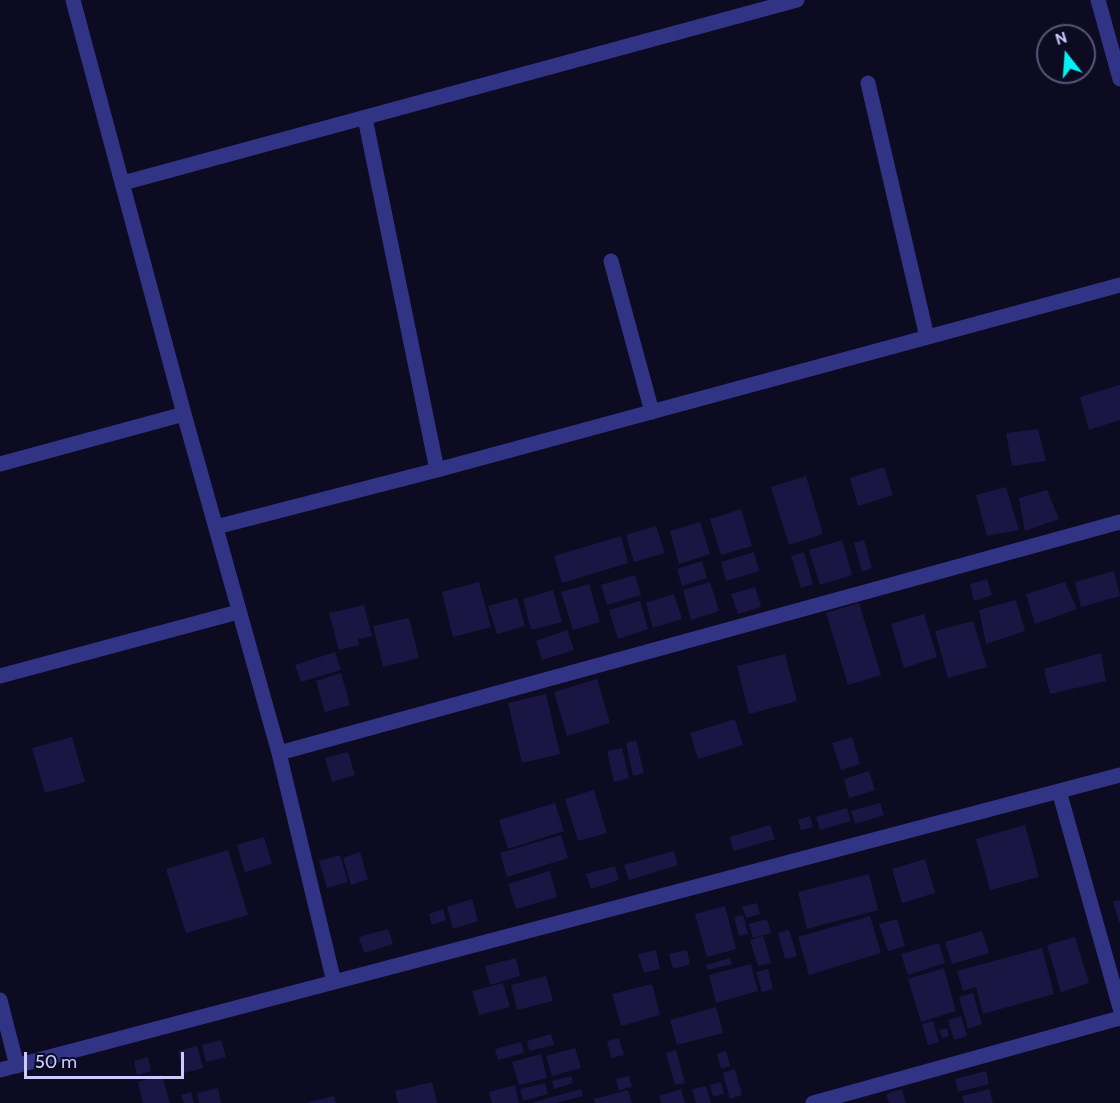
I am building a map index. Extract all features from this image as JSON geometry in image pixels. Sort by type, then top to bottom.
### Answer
[{"type":"street","points":[[73,0],[238,612],[279,753],[334,982]]},
{"type":"street","points":[[123,183],[797,0]]},
{"type":"street","points":[[1098,0],[1120,79]]},
{"type":"street","points":[[868,83],[927,337]]},
{"type":"street","points":[[365,118],[437,470]]},
{"type":"street","points":[[611,261],[652,412]]},
{"type":"street","points":[[216,527],[437,470],[1120,285]]},
{"type":"street","points":[[0,465],[184,414]]},
{"type":"street","points":[[279,753],[1120,522]]},
{"type":"street","points":[[0,676],[238,612]]},
{"type":"street","points":[[0,1070],[1120,775]]},
{"type":"street","points":[[1059,791],[1120,1008]]},
{"type":"street","points":[[0,1000],[17,1065]]},
{"type":"street","points":[[813,1103],[1120,1018]]},
{"type":"building","points":[[1120,385],[1120,420],[1089,430],[1080,397]]},
{"type":"building","points":[[1038,429],[1046,461],[1012,466],[1006,433]]},
{"type":"building","points":[[884,467],[893,495],[858,506],[850,478]]},
{"type":"building","points":[[806,476],[823,534],[789,545],[771,487]]},
{"type":"building","points":[[1006,487],[1019,530],[987,536],[976,495]]},
{"type":"building","points":[[1047,490],[1059,519],[1025,531],[1019,498]]},
{"type":"building","points":[[741,509],[752,546],[721,555],[710,519]]},
{"type":"building","points":[[700,522],[710,554],[679,564],[670,531]]},
{"type":"building","points":[[656,526],[665,553],[634,562],[626,535]]},
{"type":"building","points":[[621,536],[628,563],[562,583],[554,556]]},
{"type":"building","points":[[842,540],[852,575],[820,585],[809,550]]},
{"type":"building","points":[[864,540],[872,568],[862,572],[854,543]]},
{"type":"building","points":[[754,552],[759,571],[726,581],[721,562]]},
{"type":"building","points":[[804,552],[813,584],[801,588],[791,556]]},
{"type":"building","points":[[702,561],[707,578],[682,586],[677,569]]},
{"type":"building","points":[[1114,571],[1120,596],[1081,607],[1075,582]]},
{"type":"building","points":[[635,575],[641,595],[607,605],[601,585]]},
{"type":"building","points":[[987,579],[992,595],[974,601],[970,584]]},
{"type":"building","points":[[479,582],[491,627],[453,637],[442,592]]},
{"type":"building","points":[[710,582],[719,611],[691,620],[683,590]]},
{"type":"building","points":[[1065,582],[1077,609],[1035,624],[1026,594]]},
{"type":"building","points":[[589,584],[600,622],[573,630],[561,592]]},
{"type":"building","points":[[755,587],[761,607],[738,614],[731,594]]},
{"type":"building","points":[[553,590],[562,622],[531,630],[523,599]]},
{"type":"building","points":[[674,594],[682,619],[653,628],[646,603]]},
{"type":"building","points":[[517,598],[525,626],[497,634],[488,606]]},
{"type":"building","points":[[1016,600],[1025,631],[986,644],[979,610]]},
{"type":"building","points":[[640,601],[648,629],[618,639],[609,610]]},
{"type":"building","points":[[859,603],[881,675],[848,685],[826,613]]},
{"type":"building","points":[[364,605],[372,636],[358,639],[359,645],[339,650],[329,613]]},
{"type":"building","points":[[924,614],[937,657],[904,668],[891,624]]},
{"type":"building","points":[[409,618],[419,658],[383,667],[373,626]]},
{"type":"building","points":[[973,621],[987,667],[948,678],[935,631]]},
{"type":"building","points":[[567,630],[574,650],[542,660],[536,641]]},
{"type":"building","points":[[335,652],[341,670],[301,682],[295,665]]},
{"type":"building","points":[[1101,653],[1106,681],[1050,694],[1044,669]]},
{"type":"building","points":[[785,654],[797,701],[749,714],[737,666]]},
{"type":"building","points":[[341,673],[350,705],[325,712],[316,681]]},
{"type":"building","points":[[597,679],[610,723],[567,736],[554,692]]},
{"type":"building","points":[[546,694],[560,754],[522,763],[508,703]]},
{"type":"building","points":[[735,719],[743,745],[698,759],[690,733]]},
{"type":"building","points":[[72,737],[85,782],[45,793],[32,748]]},
{"type":"building","points":[[852,737],[860,764],[841,770],[832,743]]},
{"type":"building","points":[[636,740],[644,773],[633,776],[626,743]]},
{"type":"building","points":[[622,748],[629,778],[614,782],[607,751]]},
{"type":"building","points":[[348,752],[355,775],[332,782],[325,758]]},
{"type":"building","points":[[869,771],[875,790],[849,798],[844,779]]},
{"type":"building","points":[[594,790],[607,833],[578,841],[565,799]]},
{"type":"building","points":[[555,803],[564,831],[508,849],[499,820]]},
{"type":"building","points":[[880,803],[884,815],[855,824],[851,811]]},
{"type":"building","points":[[847,808],[851,821],[820,830],[816,817]]},
{"type":"building","points":[[810,816],[813,827],[801,830],[798,820]]},
{"type":"building","points":[[770,825],[775,839],[734,851],[729,837]]},
{"type":"building","points":[[1025,825],[1039,877],[990,890],[976,839]]},
{"type":"building","points":[[561,835],[568,858],[507,877],[500,853]]},
{"type":"building","points":[[264,837],[272,864],[245,872],[237,845]]},
{"type":"building","points":[[228,850],[248,915],[186,933],[166,869]]},
{"type":"building","points":[[674,851],[678,865],[629,880],[624,865]]},
{"type":"building","points":[[360,852],[368,879],[351,885],[343,858]]},
{"type":"building","points":[[340,855],[348,882],[327,888],[319,861]]},
{"type":"building","points":[[925,859],[935,893],[902,903],[892,869]]},
{"type":"building","points":[[615,866],[619,880],[591,889],[586,874]]},
{"type":"building","points":[[550,871],[557,897],[516,909],[508,884]]},
{"type":"building","points":[[869,874],[878,910],[807,929],[798,892]]},
{"type":"building","points":[[472,899],[478,921],[453,929],[447,907]]},
{"type":"building","points":[[1120,900],[1120,922],[1119,922],[1113,901]]},
{"type":"building","points":[[757,903],[760,914],[746,918],[742,907]]},
{"type":"building","points":[[725,906],[736,949],[707,957],[695,914]]},
{"type":"building","points":[[443,909],[446,920],[432,925],[429,914]]},
{"type":"building","points":[[743,915],[748,934],[739,936],[734,917]]},
{"type":"building","points":[[870,916],[881,953],[809,975],[798,937]]},
{"type":"building","points":[[767,919],[771,933],[753,938],[749,924]]},
{"type":"building","points":[[897,919],[905,946],[888,951],[879,924]]},
{"type":"building","points":[[388,929],[393,944],[364,953],[359,937]]},
{"type":"building","points":[[789,930],[797,956],[785,959],[778,933]]},
{"type":"building","points":[[982,931],[989,953],[952,964],[945,942]]},
{"type":"building","points":[[763,936],[771,963],[758,966],[750,940]]},
{"type":"building","points":[[1075,937],[1089,983],[1061,992],[1047,945]]},
{"type":"building","points":[[939,943],[945,963],[908,975],[901,954]]},
{"type":"building","points":[[1042,948],[1054,994],[983,1014],[976,987],[963,991],[957,971]]},
{"type":"building","points":[[656,950],[660,969],[644,973],[638,954]]},
{"type":"building","points":[[687,950],[690,964],[673,969],[669,954]]},
{"type":"building","points":[[516,958],[520,976],[490,985],[485,966]]},
{"type":"building","points":[[730,958],[732,964],[708,970],[706,965]]},
{"type":"building","points":[[751,964],[758,991],[716,1003],[709,975]]},
{"type":"building","points":[[944,968],[956,1011],[921,1022],[908,979]]},
{"type":"building","points":[[768,969],[773,989],[762,992],[756,972]]},
{"type":"building","points":[[546,976],[553,1001],[517,1010],[511,985]]},
{"type":"building","points":[[503,983],[510,1007],[479,1015],[472,991]]},
{"type":"building","points":[[652,984],[660,1015],[621,1026],[612,994]]},
{"type":"building","points":[[973,993],[982,1024],[968,1029],[959,997]]},
{"type":"building","points":[[716,1007],[723,1033],[677,1045],[670,1020]]},
{"type":"building","points":[[961,1016],[967,1036],[954,1040],[948,1020]]},
{"type":"building","points":[[933,1021],[939,1042],[928,1045],[922,1024]]},
{"type":"building","points":[[947,1028],[949,1036],[942,1038],[939,1030]]},
{"type":"building","points":[[551,1034],[554,1045],[529,1051],[527,1041]]},
{"type":"building","points":[[619,1038],[624,1055],[611,1058],[607,1041]]},
{"type":"building","points":[[221,1040],[226,1057],[206,1062],[202,1045]]},
{"type":"building","points":[[521,1042],[524,1053],[498,1060],[495,1049]]},
{"type":"building","points":[[197,1046],[203,1068],[184,1073],[178,1051]]},
{"type":"building","points":[[575,1048],[581,1068],[552,1076],[546,1056]]},
{"type":"building","points":[[676,1050],[685,1083],[675,1085],[666,1053]]},
{"type":"building","points":[[726,1051],[730,1066],[721,1069],[717,1054]]},
{"type":"building","points":[[541,1054],[547,1078],[519,1085],[512,1062]]},
{"type":"building","points":[[148,1057],[151,1071],[137,1075],[134,1061]]},
{"type":"building","points":[[735,1069],[742,1095],[730,1099],[723,1073]]},
{"type":"building","points":[[986,1071],[989,1084],[958,1092],[955,1079]]},
{"type":"building","points":[[162,1075],[170,1103],[143,1103],[138,1082]]},
{"type":"building","points":[[571,1076],[573,1083],[554,1089],[552,1081]]},
{"type":"building","points":[[629,1076],[632,1087],[619,1090],[616,1079]]},
{"type":"building","points":[[432,1082],[437,1103],[398,1103],[395,1091]]},
{"type":"building","points":[[721,1082],[724,1094],[713,1097],[710,1085]]},
{"type":"building","points":[[545,1083],[548,1094],[523,1101],[520,1089]]},
{"type":"building","points":[[515,1085],[519,1103],[492,1103],[489,1092]]},
{"type":"building","points":[[706,1086],[711,1103],[696,1103],[692,1089]]},
{"type":"building","points":[[218,1088],[221,1103],[199,1103],[197,1093]]},
{"type":"building","points":[[581,1089],[583,1096],[555,1103],[531,1103]]},
{"type":"building","points":[[681,1089],[685,1103],[661,1103],[659,1096]]},
{"type":"building","points":[[902,1089],[906,1103],[889,1103],[886,1094]]},
{"type":"building","points":[[989,1089],[993,1103],[964,1103],[962,1096]]},
{"type":"building","points":[[628,1090],[632,1103],[595,1103],[594,1099]]},
{"type":"building","points":[[191,1092],[194,1103],[184,1103],[181,1095]]},
{"type":"building","points":[[334,1096],[336,1103],[309,1103],[309,1102]]}]
